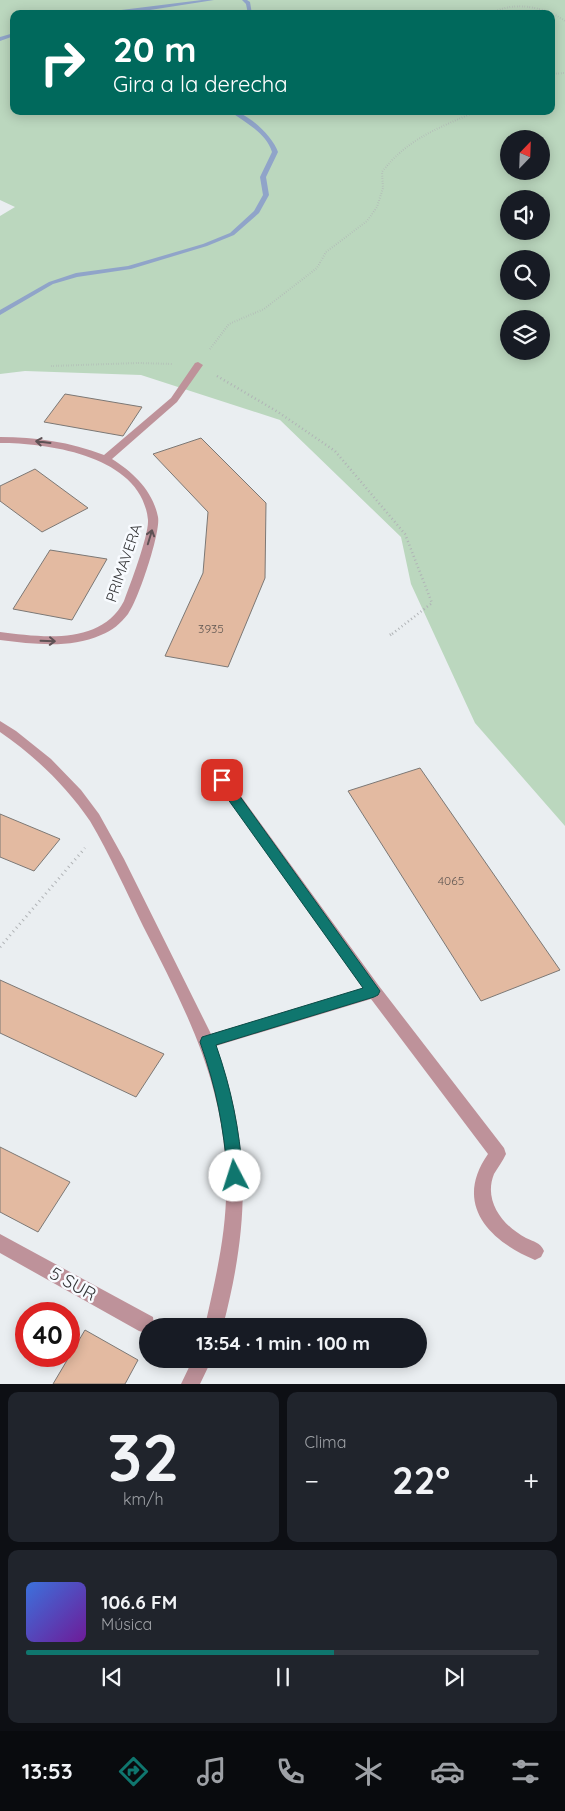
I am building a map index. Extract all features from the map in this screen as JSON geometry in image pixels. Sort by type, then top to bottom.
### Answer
[{"type":"street","points":[[105,460],[174,400],[198,365]]},
{"type":"street","name":"PRIMAVERA","points":[[0,440],[50,443],[70,447],[105,460],[117,467],[136,483],[145,496],[151,510],[154,525],[127,607],[116,620],[104,628],[77,638],[47,641],[0,636]]},
{"type":"street","points":[[0,726],[40,757],[69,785],[101,828],[208,1042],[222,1083],[231,1128],[235,1176],[234,1230],[225,1288],[216,1318]]},
{"type":"street","points":[[222,780],[374,991],[498,1154],[488,1165],[483,1179],[482,1194],[486,1210],[495,1226],[506,1237],[520,1246],[535,1251]]},
{"type":"street","points":[[208,1042],[374,991]]},
{"type":"street","name":"5 SUR","points":[[0,1243],[139,1320]]},
{"type":"street","points":[[190,1384],[198,1368]]},
{"type":"path","points":[[495,10],[521,7],[539,10]]},
{"type":"path","points":[[198,365],[229,324],[264,309],[317,268],[326,252],[367,221],[377,207],[383,188],[382,172],[394,156],[420,137],[468,115]]},
{"type":"path","points":[[51,366],[138,363],[198,365],[278,412],[335,451],[405,534],[432,602],[390,635]]},
{"type":"path","points":[[0,947],[101,828]]},
{"type":"green space","points":[[0,0],[565,0],[565,826],[475,723],[411,584],[401,537],[280,420],[141,375],[25,371],[0,374],[0,216],[15,207],[0,200]]},
{"type":"building","points":[[65,394],[142,407],[123,436],[44,422]]},
{"type":"building","points":[[201,438],[266,503],[265,578],[228,667],[165,656],[203,573],[208,512],[153,454]]},
{"type":"building","points":[[35,469],[88,508],[42,532],[0,501],[0,486]]},
{"type":"building","points":[[50,550],[107,559],[72,620],[13,609]]},
{"type":"building","points":[[420,768],[560,970],[481,1001],[348,791]]},
{"type":"building","points":[[0,814],[60,839],[34,871],[0,857]]},
{"type":"building","points":[[0,980],[164,1054],[136,1097],[0,1033]]},
{"type":"building","points":[[0,1147],[70,1182],[38,1232],[0,1212]]},
{"type":"building","points":[[85,1330],[138,1360],[125,1384],[53,1384],[63,1367],[80,1367],[80,1338]]},
{"type":"waterway","points":[[138,10],[212,0]]},
{"type":"waterway","points":[[244,0],[248,3],[249,10]]},
{"type":"waterway","points":[[0,39],[10,35]]},
{"type":"waterway","points":[[0,313],[51,283],[76,275],[129,268],[205,245],[232,234],[257,212],[266,195],[263,177],[275,152],[273,145],[258,128],[239,115]]},
{"type":"route","points":[[222,780],[374,991],[208,1042],[222,1083],[231,1128],[235,1176]]}]
